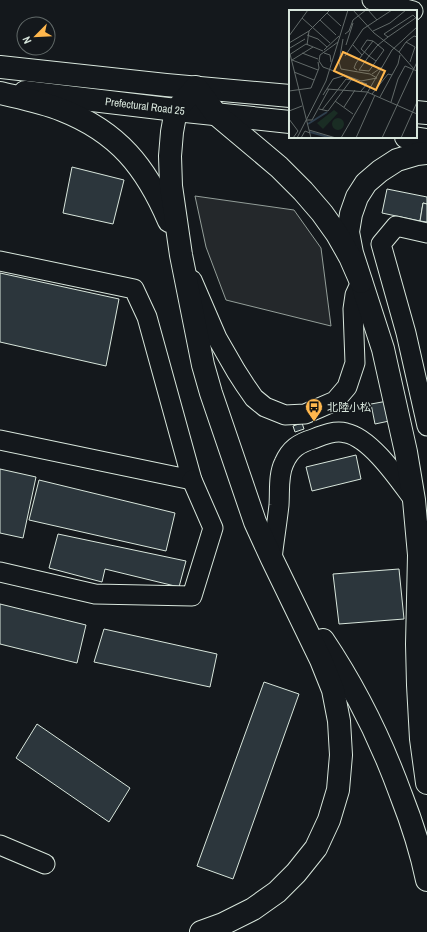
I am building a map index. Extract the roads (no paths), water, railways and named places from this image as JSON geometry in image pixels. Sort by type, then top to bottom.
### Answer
[{"type":"main road","name":"Prefectural Road 25","points":[[0,67],[196,88],[289,96]]},
{"type":"main road","points":[[201,932],[223,924],[253,909],[277,892],[296,873],[316,848],[329,820],[338,790],[342,755],[339,721],[333,690],[321,660],[255,522],[210,393],[203,365],[180,254],[171,186],[170,156],[176,110],[196,88],[216,114],[279,167],[322,213],[337,234],[350,257],[361,282]]},
{"type":"main road","name":"Prefectural Road 25","points":[[0,89],[289,122]]},
{"type":"main road","points":[[0,93],[61,109],[106,133],[122,146],[150,183],[162,204],[180,254]]},
{"type":"main road","points":[[417,112],[427,113]]},
{"type":"main road","points":[[413,138],[427,140]]},
{"type":"main road","points":[[427,153],[417,154],[397,160],[380,171],[366,183],[356,197],[348,232],[352,253],[382,349],[406,452],[414,500],[427,623]]},
{"type":"main road","points":[[419,555],[416,644],[421,739],[427,783]]},
{"type":"main road","points":[[286,589],[338,662],[370,721],[389,763],[408,812],[423,860],[427,880]]},
{"type":"street","points":[[372,0],[409,10]]},
{"type":"street","points":[[417,12],[427,15]]},
{"type":"street","points":[[427,233],[396,226],[381,244],[406,333],[427,426]]},
{"type":"street","points":[[180,254],[217,338],[236,372],[254,398],[265,407],[285,415],[305,414],[335,401],[348,387],[355,363],[355,295],[361,282]]},
{"type":"street","points":[[0,261],[134,289],[147,317],[192,480],[213,528],[192,596],[95,594],[0,572]]},
{"type":"street","points":[[272,559],[283,464],[290,452],[303,442],[337,432],[345,432],[353,435],[370,447],[414,500]]},
{"type":"street","points":[[0,440],[192,480]]},
{"type":"street","points":[[0,845],[45,864]]},
{"type":"place","name":"北陸小松","points":[[314,422]]}]
